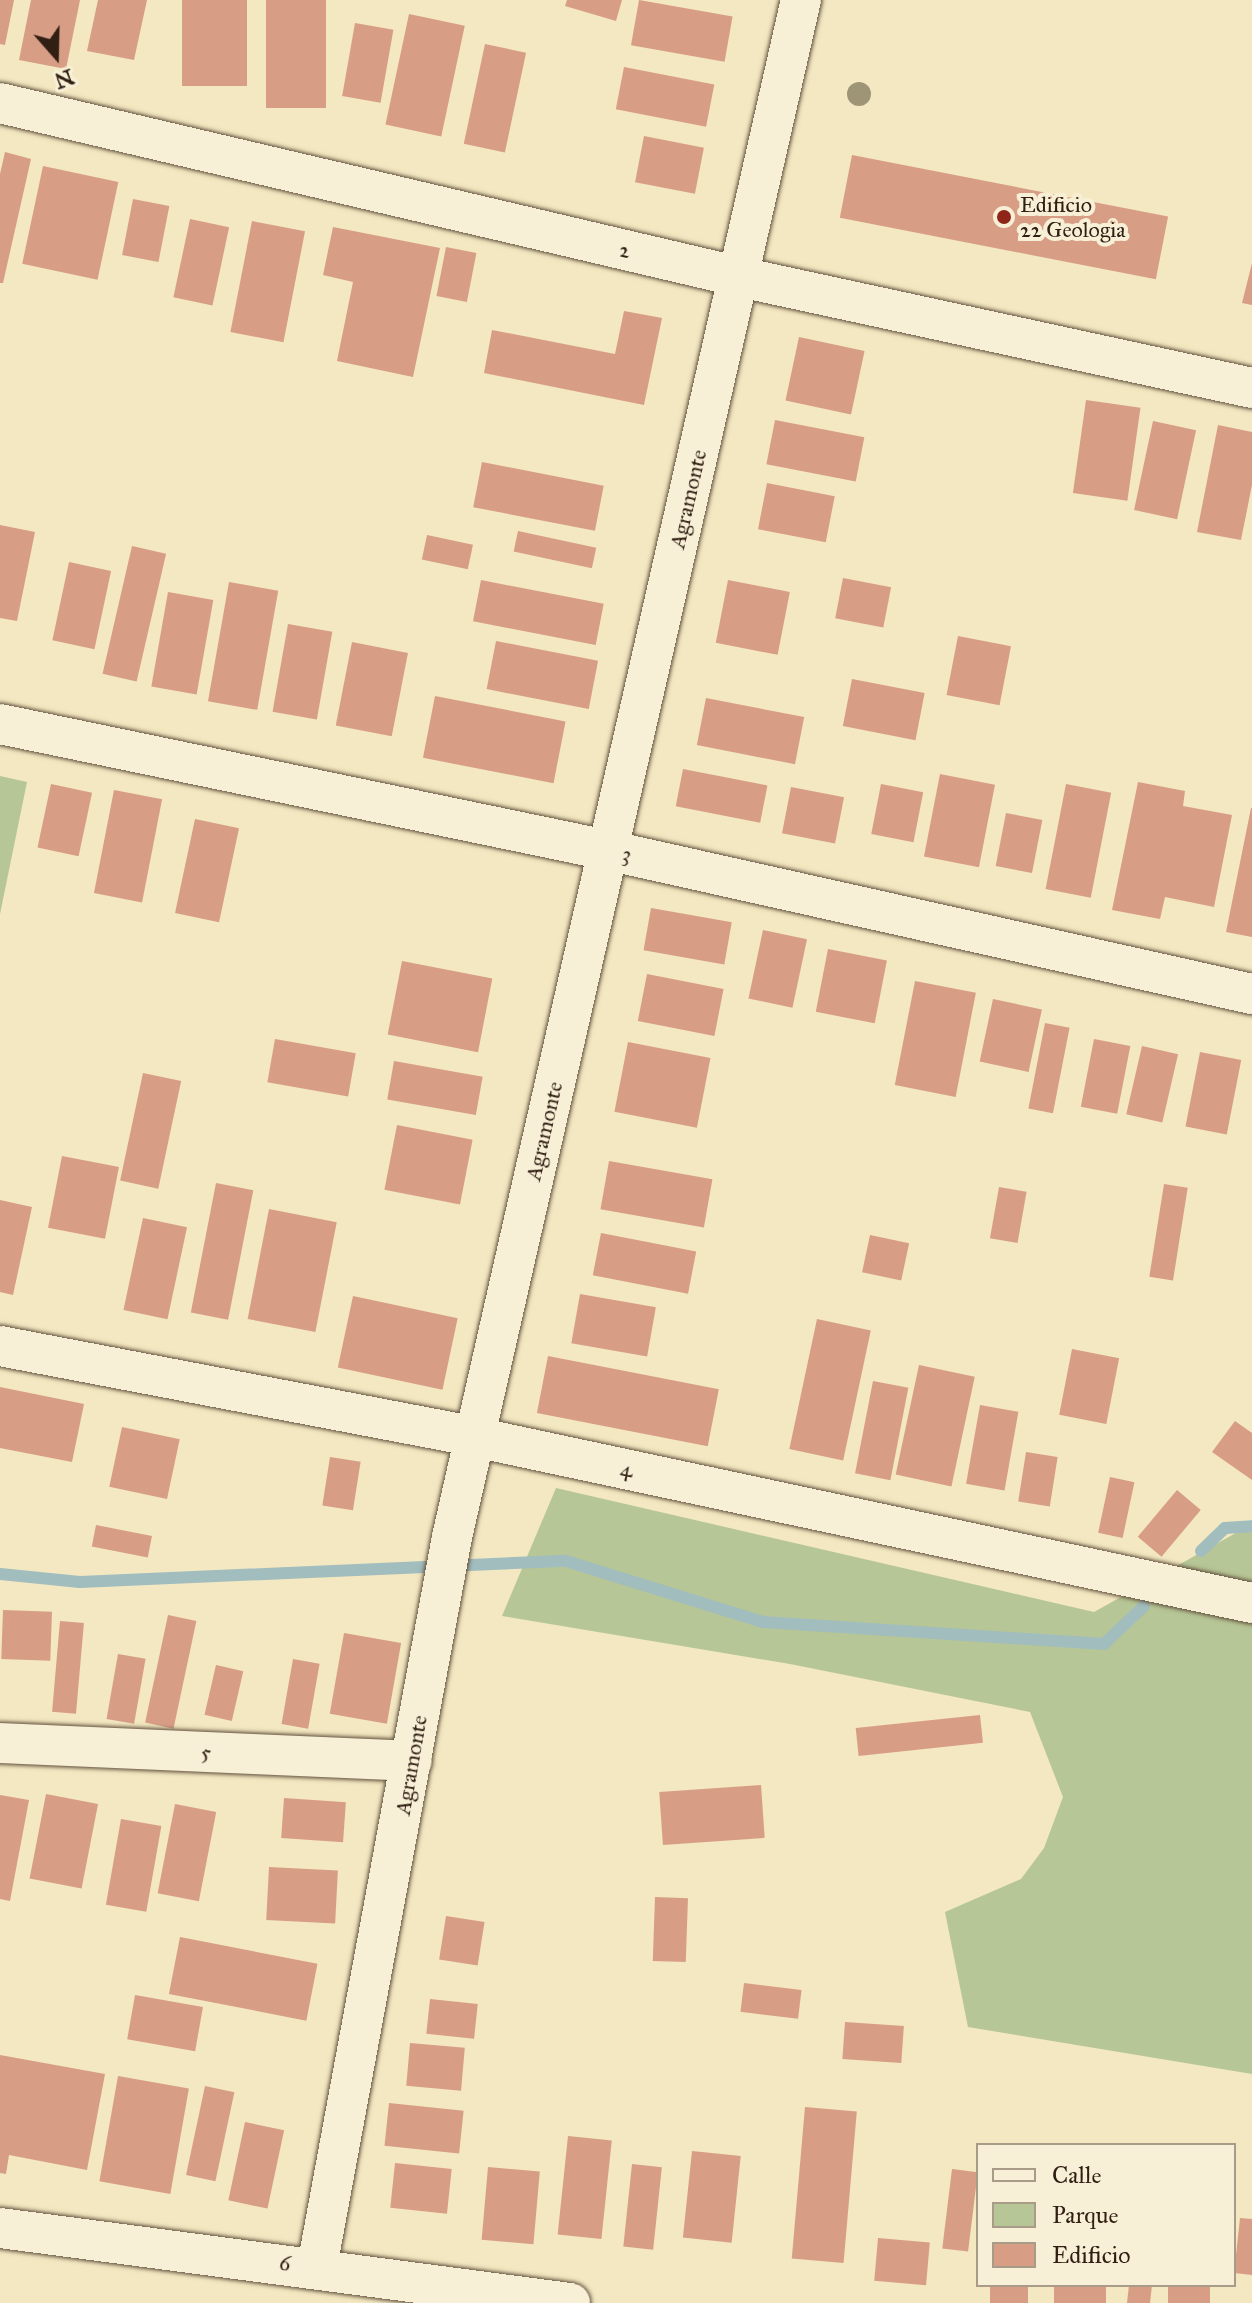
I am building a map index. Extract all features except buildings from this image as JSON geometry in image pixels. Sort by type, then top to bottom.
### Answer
[{"type":"street","name":"Agramonte","points":[[317,2267],[452,1537],[801,0]]},
{"type":"street","name":"2","points":[[0,103],[740,277],[1252,388]]},
{"type":"street","name":"3","points":[[0,724],[607,850],[1252,994]]},
{"type":"street","name":"4","points":[[0,1346],[475,1437],[1252,1603]]},
{"type":"street","name":"5","points":[[0,1743],[412,1761]]},
{"type":"street","name":"6","points":[[0,2228],[317,2267],[570,2303]]},
{"type":"green space","points":[[0,776],[27,782],[0,914]]},
{"type":"green space","points":[[556,1488],[1094,1612],[1252,1524],[1252,2074],[968,2027],[945,1912],[1021,1879],[1044,1848],[1063,1797],[1030,1712],[790,1664],[502,1616]]},
{"type":"waterway","points":[[1201,1551],[1225,1528],[1252,1526]]},
{"type":"waterway","points":[[0,1574],[80,1582],[566,1561],[763,1622],[1104,1644],[1144,1606]]},
{"type":"place","name":"Edificio 22 Geologia","points":[[1004,217]]}]
